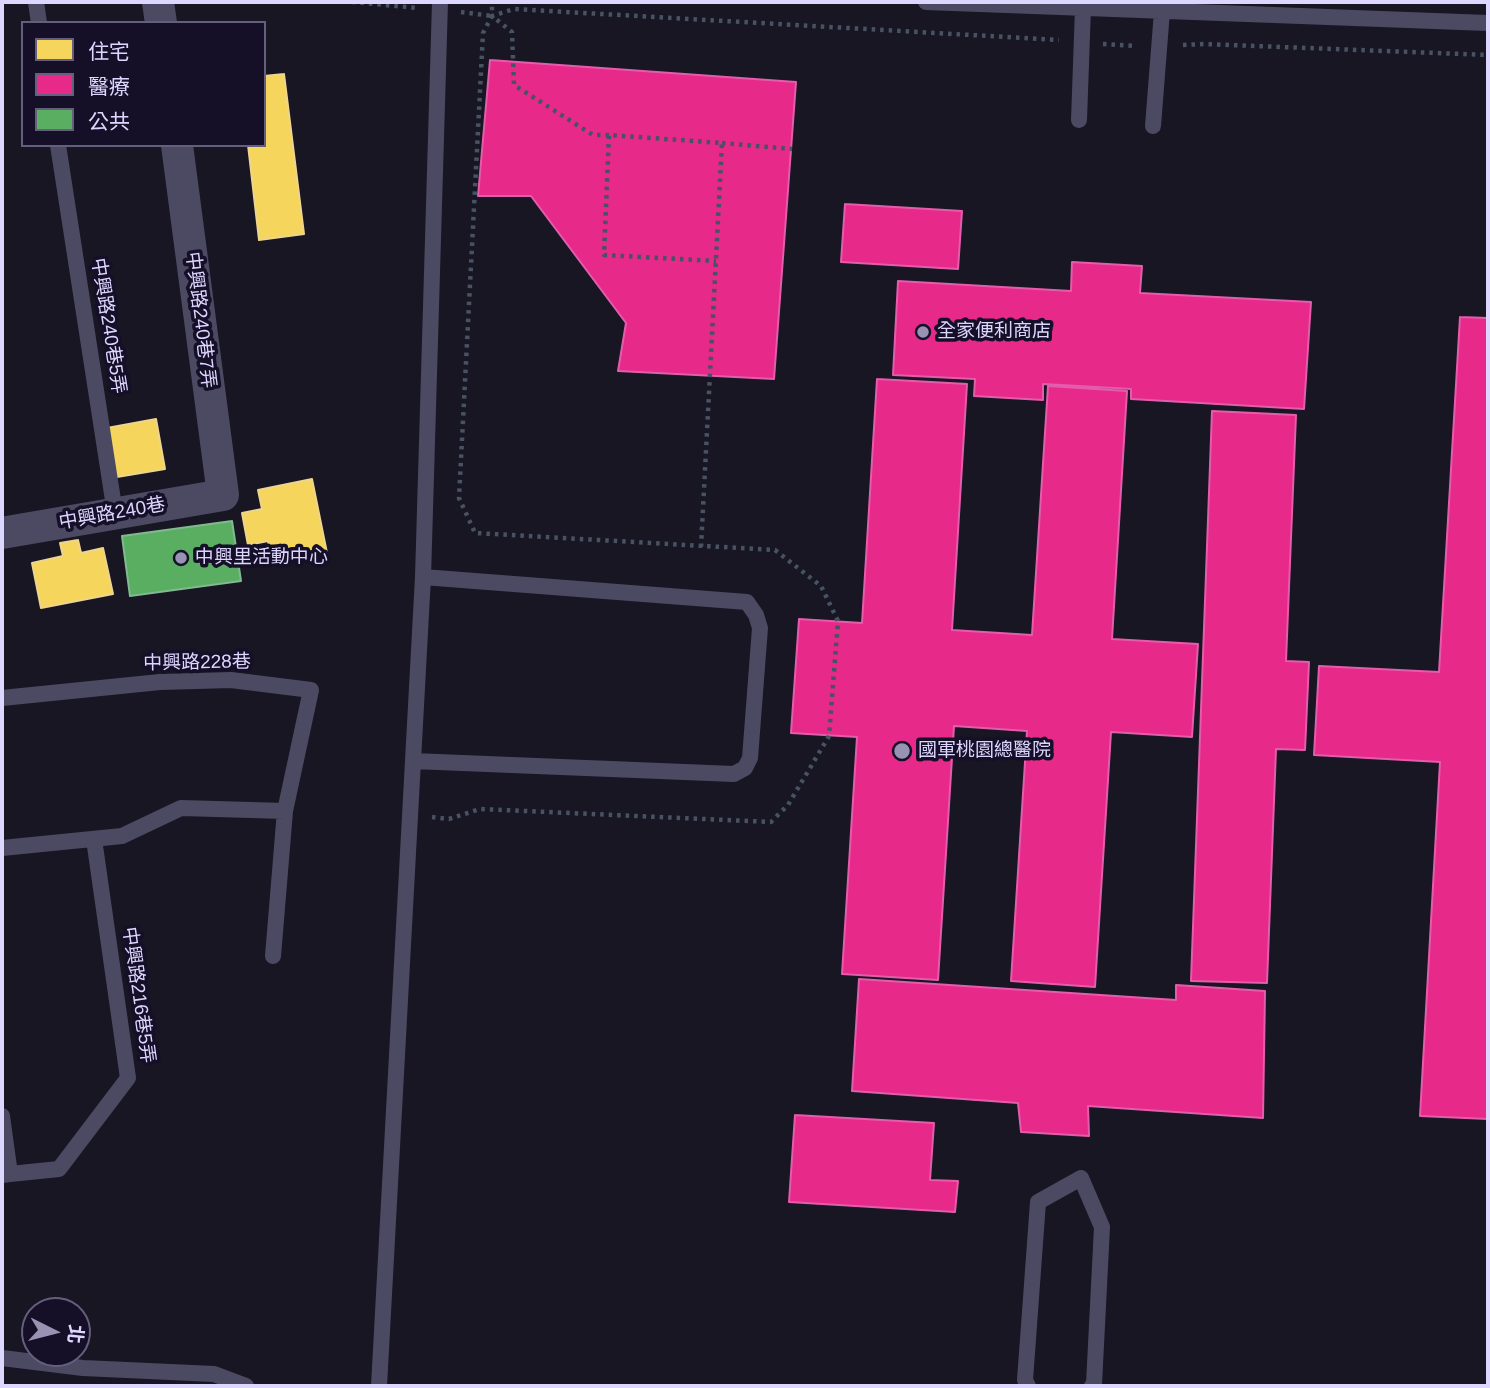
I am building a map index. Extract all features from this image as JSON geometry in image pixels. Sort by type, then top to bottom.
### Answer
[{"type":"street","points":[[158,2],[161,21]]},
{"type":"street","name":"中興路240巷7弄","points":[[177,147],[223,495]]},
{"type":"street","name":"中興路240巷","points":[[2,533],[223,495]]},
{"type":"lane","points":[[36,2],[39,21]]},
{"type":"lane","points":[[379,1386],[423,577],[440,2]]},
{"type":"lane","points":[[926,2],[1488,23]]},
{"type":"lane","points":[[1079,120],[1083,8]]},
{"type":"lane","points":[[1153,126],[1162,11]]},
{"type":"lane","name":"中興路240巷5弄","points":[[58,147],[115,513]]},
{"type":"lane","points":[[413,761],[734,774],[745,768],[750,758],[760,628],[756,615],[747,602],[423,577]]},
{"type":"lane","name":"中興路228巷","points":[[2,698],[160,682],[231,680],[311,690],[285,811]]},
{"type":"lane","points":[[2,848],[122,836],[181,808],[285,811],[273,956]]},
{"type":"lane","name":"中興路216巷5弄","points":[[6,1175],[59,1169],[128,1078],[94,839]]},
{"type":"lane","points":[[2,1116],[6,1175]]},
{"type":"lane","points":[[1028,1386],[1025,1380],[1038,1202],[1082,1178],[1102,1227],[1092,1386]]},
{"type":"lane","points":[[2,1358],[83,1368],[214,1374],[246,1386]]},
{"type":"path","points":[[492,2],[492,16],[483,33],[459,498],[475,533],[775,550],[821,586],[838,621]]},
{"type":"path","points":[[492,16],[514,9],[1042,38],[1159,47],[1204,44],[1488,55]]},
{"type":"path","points":[[492,16],[512,32],[514,85],[593,135],[792,149]]},
{"type":"path","points":[[609,135],[604,255],[716,261]]},
{"type":"path","points":[[701,547],[722,144]]},
{"type":"building: 住宅","points":[[284,74],[304,234],[259,240],[248,147],[266,147],[266,76]]},
{"type":"building: 住宅","points":[[156,419],[165,469],[105,479],[96,430]]},
{"type":"building: 住宅","points":[[312,479],[327,553],[272,564],[268,541],[248,545],[242,513],[262,509],[258,490]]},
{"type":"building: 住宅","points":[[78,540],[81,553],[103,548],[113,594],[41,608],[32,563],[63,556],[60,543]]},
{"type":"building: 醫療","points":[[490,60],[796,82],[774,379],[618,371],[626,323],[531,196],[478,196]]},
{"type":"building: 醫療","points":[[845,204],[962,211],[958,269],[841,262]]},
{"type":"building: 醫療","points":[[1072,262],[1142,266],[1140,293],[1311,302],[1304,409],[1131,399],[1131,389],[1043,384],[1043,400],[974,396],[975,379],[893,375],[898,281],[1071,291]]},
{"type":"building: 醫療","points":[[1460,317],[1488,318],[1488,1119],[1420,1116],[1440,762],[1314,755],[1319,666],[1439,672]]},
{"type":"building: 醫療","points":[[877,379],[967,384],[952,630],[1032,635],[1048,386],[1127,391],[1112,639],[1198,644],[1192,737],[1111,732],[1095,987],[1011,981],[1027,731],[954,726],[938,980],[842,974],[857,737],[791,733],[799,619],[862,623]]},
{"type":"building: 醫療","points":[[1212,411],[1296,415],[1286,661],[1309,662],[1305,750],[1276,749],[1267,983],[1191,981]]},
{"type":"building: 醫療","points":[[859,979],[1176,1000],[1176,985],[1265,991],[1263,1118],[1088,1106],[1089,1136],[1021,1132],[1018,1103],[852,1091]]},
{"type":"building: 醫療","points":[[795,1115],[934,1123],[930,1180],[958,1181],[955,1212],[789,1202]]},
{"type":"building: 公共","name":"中興里活動中心","points":[[232,521],[241,581],[130,596],[122,536]]},
{"type":"place","name":"全家便利商店","points":[[923,332]]},
{"type":"place","name":"中興里活動中心","points":[[181,558]]},
{"type":"place","name":"國軍桃園總醫院","points":[[902,751]]}]
